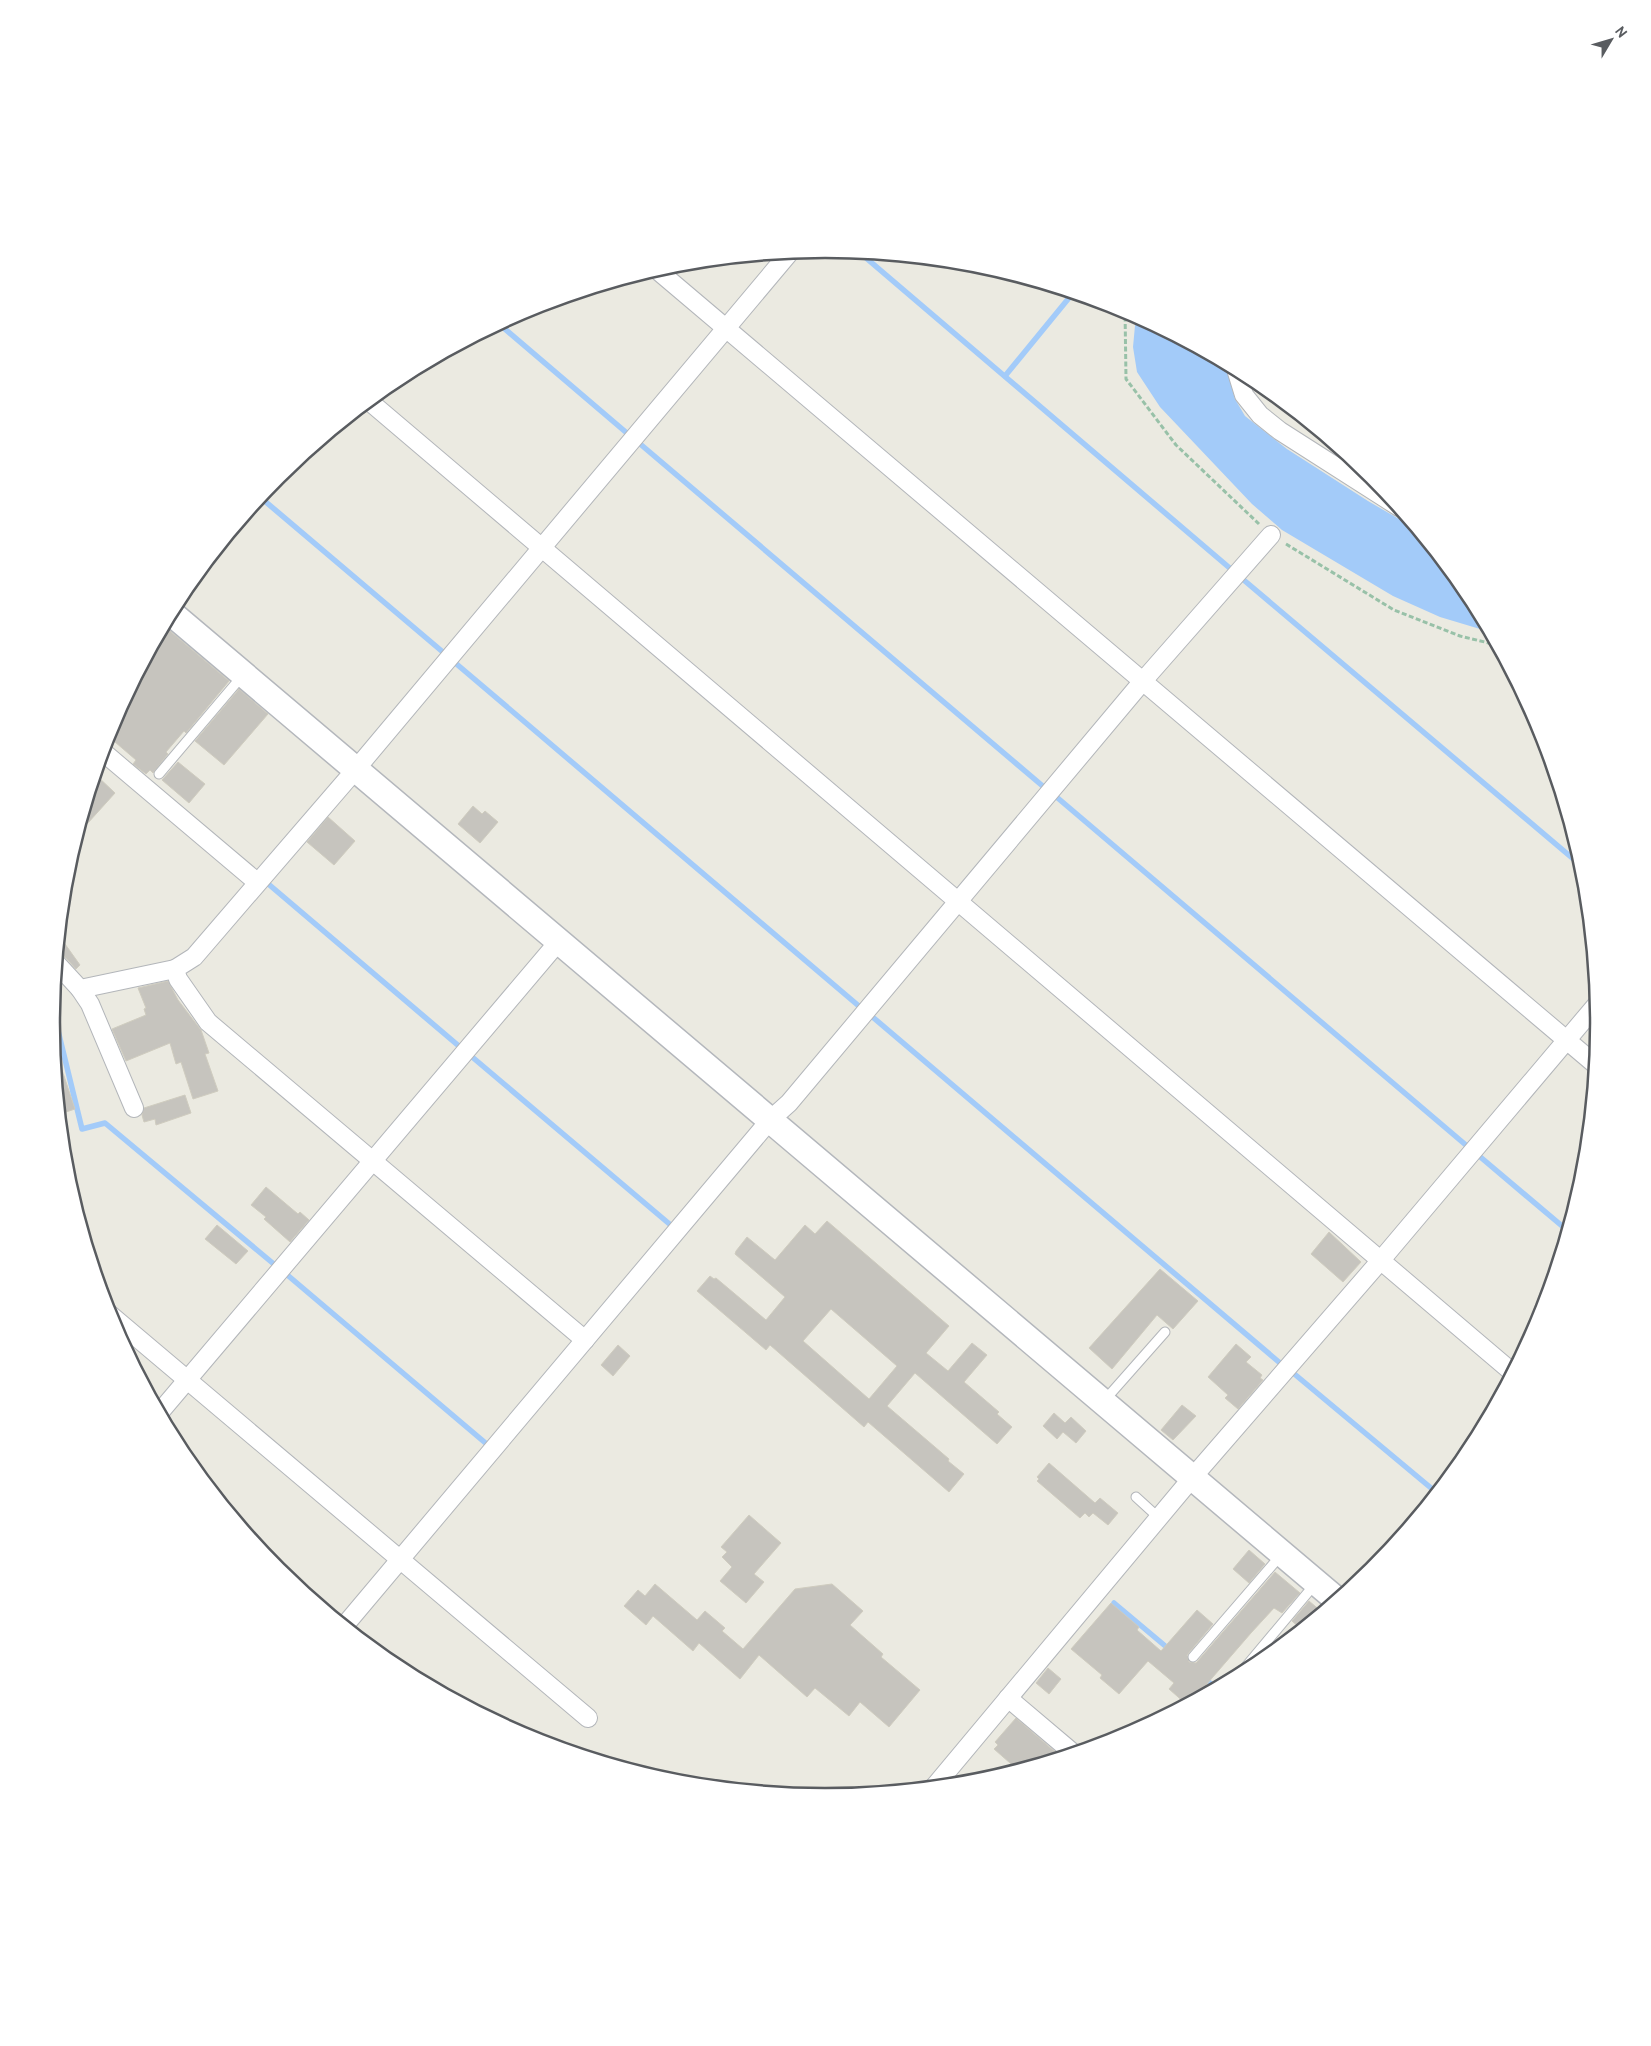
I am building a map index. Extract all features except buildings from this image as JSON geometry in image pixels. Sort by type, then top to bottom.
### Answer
[{"type":"street","points":[[80,989],[175,969],[194,957],[356,769],[784,259]]},
{"type":"street","points":[[663,275],[1590,1060]]},
{"type":"street","points":[[1239,380],[1244,395],[1260,415],[1280,431],[1378,493]]},
{"type":"street","points":[[374,406],[1508,1369]]},
{"type":"street","points":[[348,1621],[770,1120],[789,1102],[1142,682],[1270,535]]},
{"type":"street","points":[[177,618],[1332,1597]]},
{"type":"street","points":[[108,757],[257,882]]},
{"type":"street","points":[[164,1408],[559,941]]},
{"type":"street","points":[[175,969],[178,979],[208,1022],[374,1160],[585,1340]]},
{"type":"street","points":[[62,970],[80,989],[90,1004],[134,1108]]},
{"type":"street","points":[[939,1780],[1192,1478],[1381,1260],[1591,1012]]},
{"type":"street","points":[[122,1325],[588,1718]]},
{"type":"street","points":[[1008,1698],[1068,1749]]},
{"type":"lane","points":[[159,774],[244,674]]},
{"type":"lane","points":[[1102,1402],[1165,1332]]},
{"type":"lane","points":[[1136,1497],[1159,1518]]},
{"type":"lane","points":[[1193,1657],[1281,1554]]},
{"type":"lane","points":[[1254,1657],[1316,1583]]},
{"type":"path","points":[[1125,319],[1126,379],[1176,445],[1270,535],[1394,610],[1460,636],[1490,643]]},
{"type":"water","points":[[1135,323],[1164,336],[1228,372],[1235,399],[1245,416],[1287,449],[1404,522],[1433,557],[1481,629],[1440,617],[1393,596],[1282,530],[1252,504],[1160,407],[1137,372],[1133,347]]},
{"type":"waterway","points":[[867,259],[1232,570]]},
{"type":"waterway","points":[[1005,376],[1070,297]]},
{"type":"waterway","points":[[504,328],[628,434]]},
{"type":"waterway","points":[[639,443],[1045,788]]},
{"type":"waterway","points":[[265,502],[444,653]]},
{"type":"waterway","points":[[1239,576],[1572,858]]},
{"type":"waterway","points":[[453,661],[860,1007]]},
{"type":"waterway","points":[[1053,794],[1467,1146]]},
{"type":"waterway","points":[[266,882],[460,1047]]},
{"type":"waterway","points":[[869,1014],[1280,1363]]},
{"type":"waterway","points":[[61,1042],[82,1129],[105,1123],[275,1265]]},
{"type":"waterway","points":[[471,1056],[673,1227]]},
{"type":"waterway","points":[[1478,1155],[1563,1227]]},
{"type":"waterway","points":[[285,1273],[489,1446]]},
{"type":"waterway","points":[[1292,1372],[1433,1489]]},
{"type":"waterway","points":[[1114,1603],[1170,1650]]},
{"type":"waterway","points":[[1204,1678],[1211,1684]]}]
